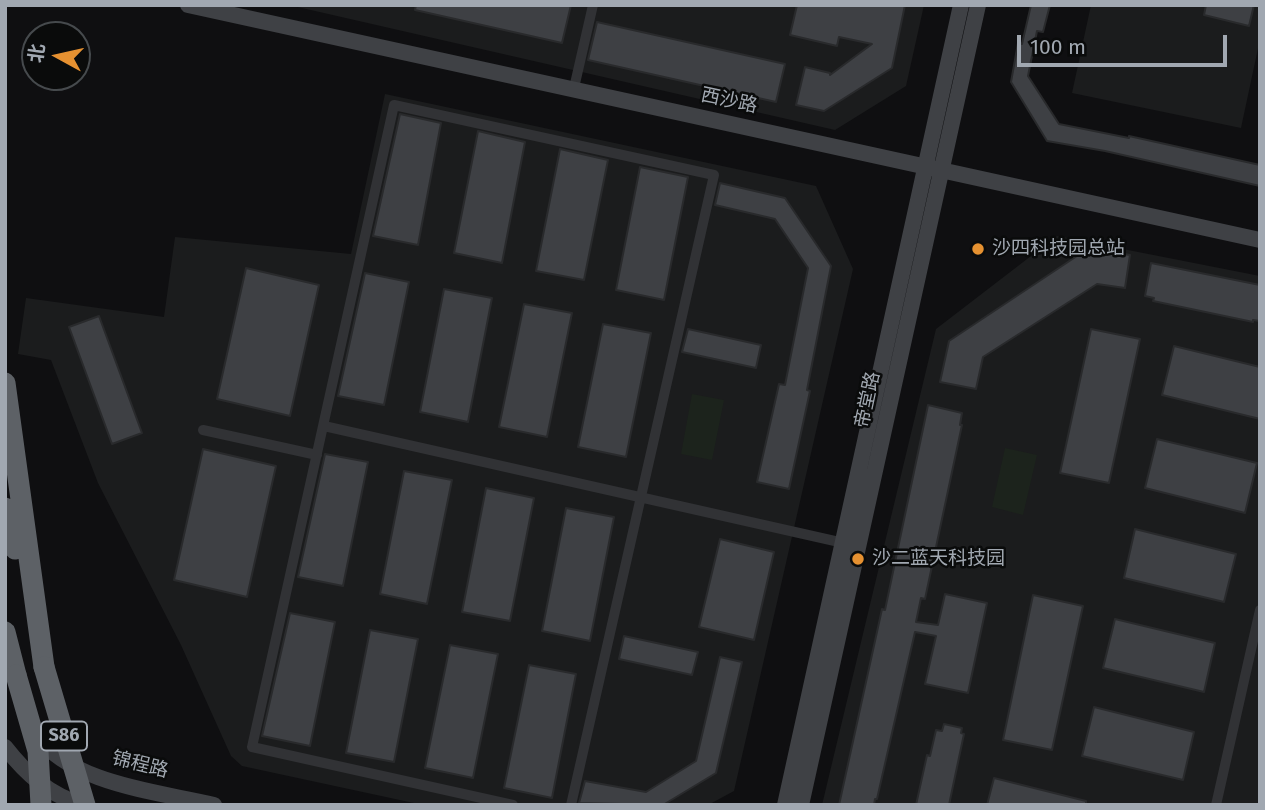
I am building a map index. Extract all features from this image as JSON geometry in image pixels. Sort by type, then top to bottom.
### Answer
[{"type":"highway","points":[[5,383],[44,667]]},
{"type":"highway","name":"S86","points":[[5,508],[44,667],[84,805]]},
{"type":"highway","name":"S86","points":[[5,632],[38,751],[41,805]]},
{"type":"highway","points":[[5,639],[16,674]]},
{"type":"street","name":"西沙路","points":[[188,5],[1260,240]]},
{"type":"street","points":[[574,88],[593,5]]},
{"type":"street","name":"帝堂路","points":[[801,805],[925,165],[961,5]]},
{"type":"street","name":"帝堂路","points":[[785,805],[942,169],[978,5]]},
{"type":"street","points":[[513,805],[252,747],[394,105],[714,175],[571,805]]},
{"type":"street","points":[[324,426],[850,544]]},
{"type":"street","points":[[203,430],[317,456]]},
{"type":"street","points":[[1216,805],[1260,610]]},
{"type":"street","name":"锦程路","points":[[5,648],[12,677],[32,730],[44,746],[61,761],[80,771],[122,784],[214,805]]},
{"type":"street","points":[[5,747],[21,768],[44,787],[84,805]]},
{"type":"shaded area","points":[[289,5],[924,5],[906,86],[835,130]]},
{"type":"shaded area","points":[[1091,5],[1260,5],[1260,39],[1241,128],[1072,93]]},
{"type":"shaded area","points":[[385,94],[816,186],[853,269],[734,791],[708,805],[423,805],[242,766],[231,756],[181,645],[98,483],[51,360],[18,354],[26,298],[164,317],[175,237],[351,254]]},
{"type":"shaded area","points":[[1057,236],[1260,276],[1260,805],[822,805],[936,329]]},
{"type":"shaded area","points":[[692,394],[724,400],[712,460],[681,454]]},
{"type":"shaded area","points":[[1005,448],[1037,455],[1023,515],[992,507]]},
{"type":"building","points":[[416,5],[571,5],[562,43],[415,10]]},
{"type":"building","points":[[797,5],[905,5],[892,68],[824,111],[796,105],[805,67],[830,75],[872,44],[839,37],[837,46],[790,35]]},
{"type":"building","points":[[1031,5],[1050,5],[1043,32],[1037,31],[1028,76],[1059,124],[1129,136],[1260,165],[1260,186],[1105,151],[1047,141],[1011,82],[1018,43],[1022,44]]},
{"type":"building","points":[[1206,5],[1254,5],[1249,26],[1204,15]]},
{"type":"building","points":[[597,22],[785,64],[776,102],[588,60]]},
{"type":"building","points":[[400,114],[441,123],[418,245],[373,236]]},
{"type":"building","points":[[478,131],[525,142],[502,263],[454,253]]},
{"type":"building","points":[[560,149],[608,160],[584,280],[536,271]]},
{"type":"building","points":[[640,167],[688,177],[664,300],[616,290]]},
{"type":"building","points":[[720,183],[785,198],[831,266],[807,390],[810,391],[789,489],[757,482],[779,384],[785,385],[808,268],[775,219],[715,205]]},
{"type":"building","points":[[1089,248],[1130,255],[1125,288],[1097,284],[983,357],[976,389],[940,382],[949,341]]},
{"type":"building","points":[[1151,263],[1260,285],[1260,321],[1253,322],[1153,301],[1154,298],[1145,296]]},
{"type":"building","points":[[246,268],[319,285],[290,416],[217,399]]},
{"type":"building","points":[[365,273],[409,282],[384,405],[338,396]]},
{"type":"building","points":[[444,289],[492,298],[468,422],[420,412]]},
{"type":"building","points":[[524,304],[572,313],[547,437],[499,427]]},
{"type":"building","points":[[99,316],[142,433],[112,444],[69,327]]},
{"type":"building","points":[[603,324],[651,333],[626,457],[578,447]]},
{"type":"building","points":[[688,329],[761,345],[756,368],[682,352]]},
{"type":"building","points":[[1091,329],[1140,339],[1109,483],[1060,473]]},
{"type":"building","points":[[1174,346],[1260,367],[1260,419],[1162,395]]},
{"type":"building","points":[[928,405],[962,413],[962,425],[925,599],[921,598],[916,622],[938,625],[945,594],[987,603],[968,693],[925,684],[936,636],[915,632],[877,799],[874,805],[839,805],[882,609],[885,610]]},
{"type":"building","points":[[1157,439],[1257,463],[1245,513],[1145,488]]},
{"type":"building","points":[[203,449],[276,466],[247,597],[174,580]]},
{"type":"building","points":[[325,454],[368,462],[343,586],[298,577]]},
{"type":"building","points":[[404,471],[452,480],[427,604],[380,594]]},
{"type":"building","points":[[486,488],[534,498],[510,621],[462,612]]},
{"type":"building","points":[[566,508],[614,517],[590,641],[542,631]]},
{"type":"building","points":[[1135,529],[1236,554],[1224,602],[1124,578]]},
{"type":"building","points":[[720,539],[774,552],[754,640],[699,627]]},
{"type":"building","points":[[1033,595],[1083,606],[1052,750],[1003,740]]},
{"type":"building","points":[[290,613],[335,622],[310,746],[262,736]]},
{"type":"building","points":[[1115,619],[1215,643],[1204,692],[1103,668]]},
{"type":"building","points":[[370,630],[418,639],[394,762],[346,753]]},
{"type":"building","points":[[624,636],[698,652],[692,675],[619,659]]},
{"type":"building","points":[[450,645],[498,654],[473,778],[425,768]]},
{"type":"building","points":[[720,657],[742,662],[716,773],[663,805],[579,803],[585,781],[646,792],[696,761]]},
{"type":"building","points":[[529,665],[576,674],[552,798],[504,788]]},
{"type":"building","points":[[1094,707],[1194,732],[1183,780],[1082,756]]},
{"type":"building","points":[[944,724],[962,728],[961,733],[964,734],[949,805],[916,805],[927,755],[930,756],[936,730],[942,731]]},
{"type":"building","points":[[994,778],[1086,801],[1086,805],[987,805]]},
{"type":"place","name":"沙四科技园总站","points":[[978,249]]},
{"type":"place","name":"沙二蓝天科技园","points":[[858,559]]}]
